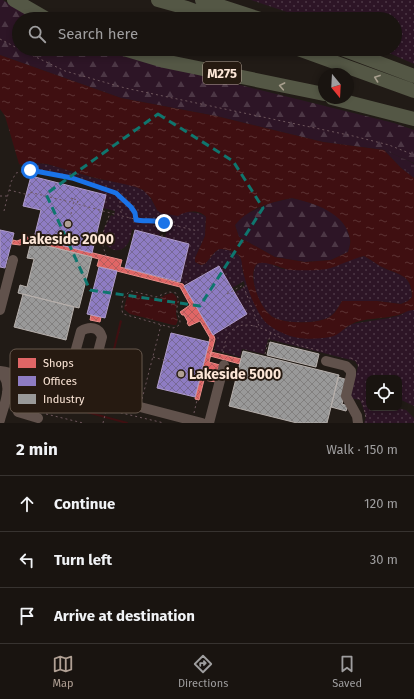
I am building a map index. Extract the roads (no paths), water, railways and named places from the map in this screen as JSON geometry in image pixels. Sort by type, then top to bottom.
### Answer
[{"type":"highway","points":[[14,0],[35,12]]},
{"type":"highway","points":[[158,0],[199,12]]},
{"type":"highway","points":[[202,0],[239,12]]},
{"type":"highway","points":[[221,0],[248,12]]},
{"type":"highway","name":"M275","points":[[147,56],[164,61],[318,94]]},
{"type":"highway","points":[[317,56],[414,92]]},
{"type":"highway","points":[[361,56],[414,76]]},
{"type":"highway","points":[[354,99],[414,112]]},
{"type":"highway","name":"M275","points":[[354,103],[414,119]]},
{"type":"lane","points":[[0,310],[13,260]]},
{"type":"lane","points":[[76,349],[81,331],[86,328],[97,329],[101,333],[102,337],[99,349]]},
{"type":"lane","points":[[327,357],[346,366],[351,371],[346,396],[357,416],[358,423]]},
{"type":"lane","points":[[209,423],[224,365]]},
{"type":"lane","points":[[0,372],[6,380],[7,385],[7,392],[0,420]]},
{"type":"lane","points":[[142,408],[202,423]]},
{"type":"lane","points":[[26,413],[41,415]]},
{"type":"water","points":[[0,55],[121,98],[216,116],[323,142],[384,150],[401,168],[414,178],[414,310],[389,317],[356,322],[336,335],[330,337],[303,339],[282,333],[265,322],[260,314],[248,289],[241,259],[235,252],[219,249],[205,264],[201,265],[195,262],[195,258],[205,236],[206,217],[203,214],[192,212],[178,216],[161,213],[157,210],[151,198],[143,190],[136,187],[95,178],[47,164],[19,164],[5,116],[0,109]],"holes":[[[292,198],[319,206],[336,216],[347,230],[350,239],[348,252],[331,260],[305,262],[275,257],[239,237],[235,225],[240,219],[253,210]],[[364,256],[380,266],[398,273],[406,279],[409,283],[412,297],[408,301],[401,304],[377,301],[342,301],[336,311],[326,319],[312,322],[295,322],[280,320],[270,315],[257,294],[253,278],[256,265],[259,263],[267,263],[290,270],[318,270],[332,268]]]},
{"type":"water","points":[[172,293],[177,298],[176,316],[178,320],[176,325],[130,314],[124,309],[127,296],[133,294],[156,299]]},
{"type":"water","points":[[120,320],[122,321],[115,349],[113,349]]},
{"type":"waterway","points":[[90,413],[127,423]]},
{"type":"place","name":"Lakeside 2000","points":[[68,224]]},
{"type":"place","name":"Lakeside 5000","points":[[181,374]]}]
